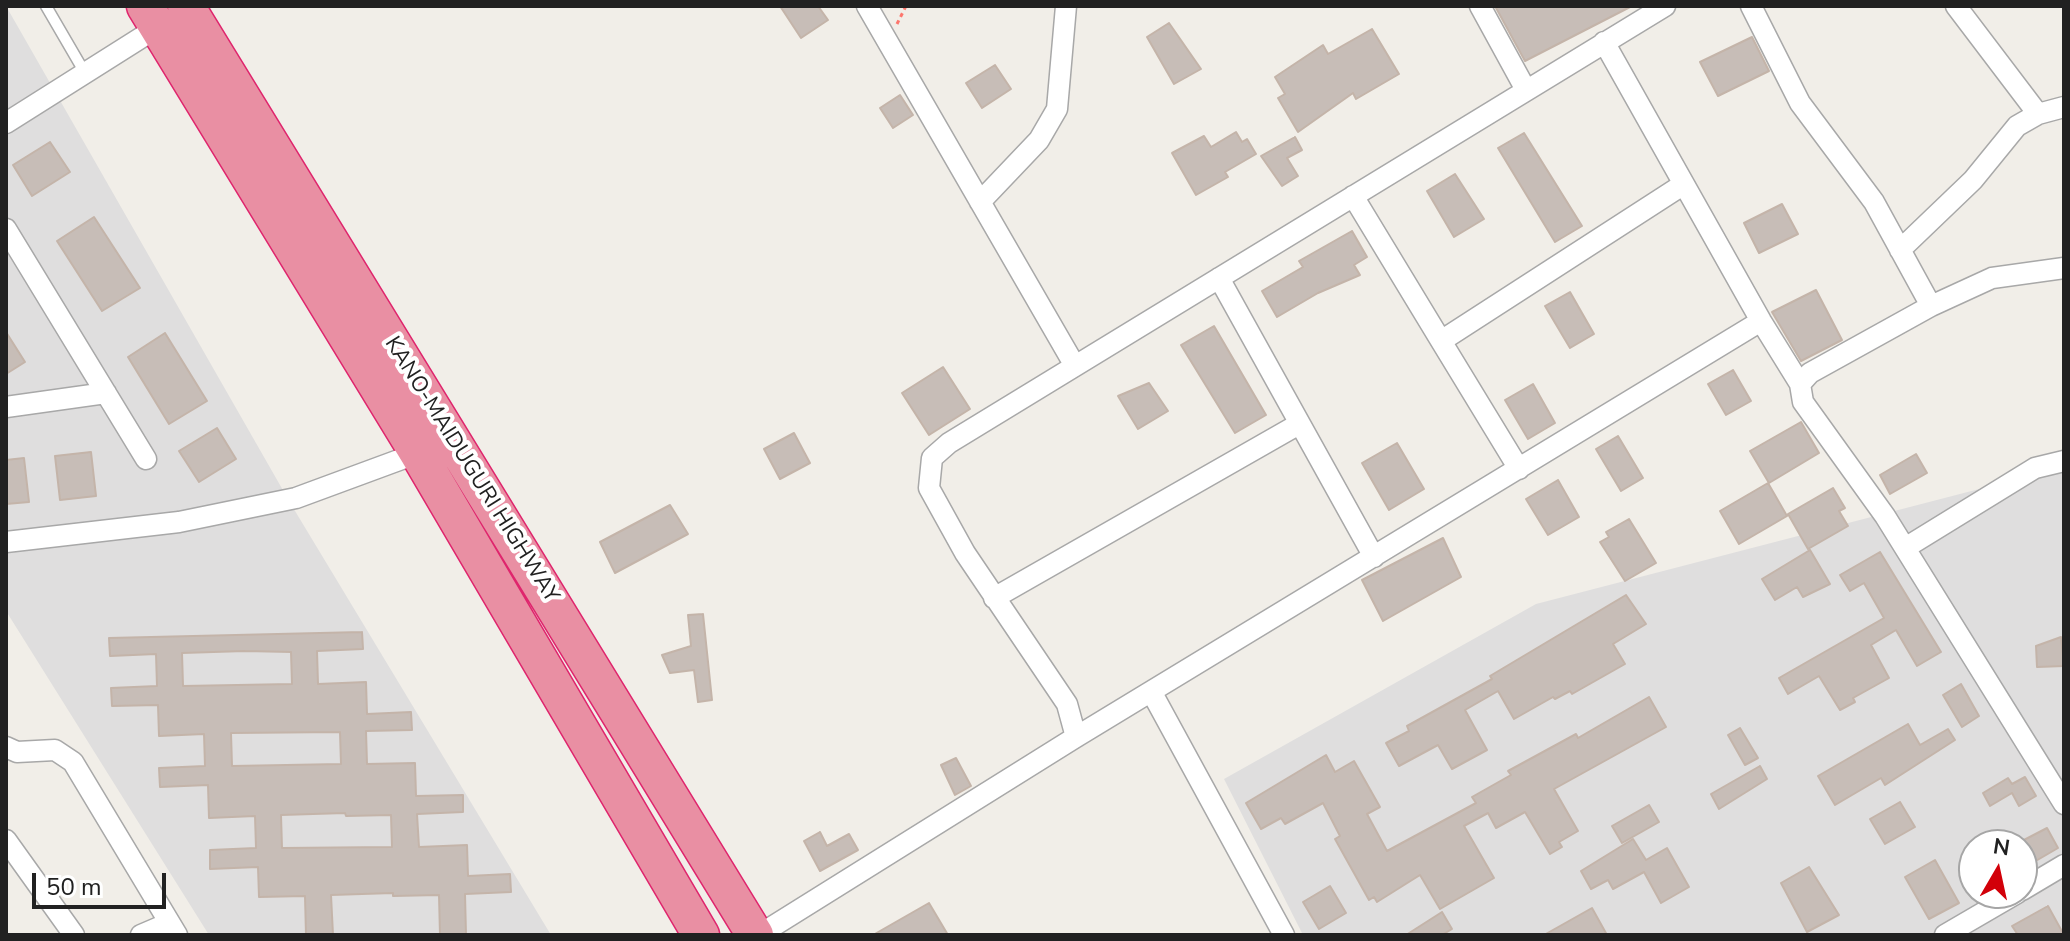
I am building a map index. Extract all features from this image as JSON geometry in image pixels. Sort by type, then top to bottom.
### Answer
[{"type":"highway","name":"KANO-MAIDUGURI HIGHWAY","points":[[186,6],[757,935]]},
{"type":"highway","name":"KANO-MAIDUGURI HIGHWAY","points":[[151,17],[418,453],[701,935]]},
{"type":"street","points":[[867,6],[1075,366]]},
{"type":"street","points":[[980,202],[1039,140],[1057,109],[1066,6]]},
{"type":"street","points":[[1480,6],[1526,90]]},
{"type":"street","points":[[1076,737],[1067,704],[994,598],[929,488],[932,458],[949,443],[1663,6]]},
{"type":"street","points":[[1751,6],[1800,103],[1874,202],[1931,306]]},
{"type":"street","points":[[1956,6],[2038,114]]},
{"type":"street","points":[[6,123],[85,73],[151,17]]},
{"type":"street","points":[[1604,42],[1761,321],[1800,384],[1803,402],[1905,548],[2064,804]]},
{"type":"street","points":[[1900,250],[1973,180],[2017,126],[2038,114],[2064,107]]},
{"type":"street","points":[[1441,341],[1684,184]]},
{"type":"street","points":[[1353,196],[1519,469]]},
{"type":"street","points":[[6,229],[146,459]]},
{"type":"street","points":[[1800,384],[1810,373],[1931,306],[1992,278],[2064,268]]},
{"type":"street","points":[[1219,278],[1374,557]]},
{"type":"street","points":[[757,935],[1076,737],[1761,321]]},
{"type":"street","points":[[6,407],[106,393]]},
{"type":"street","points":[[994,598],[1299,424]]},
{"type":"street","points":[[6,542],[179,522],[296,498],[418,453]]},
{"type":"street","points":[[1905,548],[2035,468],[2064,461]]},
{"type":"street","points":[[1152,693],[1284,935]]},
{"type":"street","points":[[6,747],[17,752],[55,750],[73,762],[173,929],[141,935]]},
{"type":"street","points":[[6,840],[74,935]]},
{"type":"street","points":[[2038,880],[2064,865]]},
{"type":"street","points":[[1945,935],[1990,909]]},
{"type":"lane","points":[[46,6],[85,73]]},
{"type":"shaded area","points":[[6,6],[292,506],[551,935],[209,935],[6,611]]},
{"type":"shaded area","points":[[2064,467],[2064,935],[1303,935],[1224,779],[1536,604]]},
{"type":"building","points":[[780,6],[818,6],[828,20],[801,38]]},
{"type":"building","points":[[1495,6],[1632,6],[1525,61]]},
{"type":"building","points":[[1169,23],[1201,69],[1174,84],[1147,37]]},
{"type":"building","points":[[1372,29],[1399,74],[1356,99],[1353,93],[1298,132],[1278,98],[1285,94],[1275,77],[1323,45],[1328,54]]},
{"type":"building","points":[[1752,37],[1769,71],[1718,96],[1700,62]]},
{"type":"building","points":[[995,65],[1011,89],[982,108],[966,83]]},
{"type":"building","points":[[900,95],[913,115],[893,128],[880,108]]},
{"type":"building","points":[[1236,132],[1242,142],[1247,139],[1256,154],[1225,172],[1228,177],[1196,195],[1172,153],[1204,136],[1211,147]]},
{"type":"building","points":[[1524,133],[1582,226],[1555,242],[1498,148]]},
{"type":"building","points":[[1295,137],[1302,150],[1287,158],[1298,176],[1282,186],[1261,156]]},
{"type":"building","points":[[50,142],[70,172],[32,196],[13,165]]},
{"type":"building","points":[[1455,174],[1484,219],[1454,237],[1427,191]]},
{"type":"building","points":[[1782,204],[1798,234],[1759,253],[1744,223]]},
{"type":"building","points":[[94,217],[140,288],[102,311],[57,241]]},
{"type":"building","points":[[1352,231],[1367,257],[1354,265],[1360,275],[1318,293],[1277,317],[1262,291],[1303,267],[1299,261]]},
{"type":"building","points":[[1816,290],[1842,340],[1801,361],[1772,312]]},
{"type":"building","points":[[1570,292],[1594,334],[1570,348],[1545,306]]},
{"type":"building","points":[[1214,326],[1266,415],[1235,433],[1181,345]]},
{"type":"building","points":[[6,332],[25,362],[6,374]]},
{"type":"building","points":[[165,333],[207,401],[169,424],[128,357]]},
{"type":"building","points":[[943,367],[970,409],[929,435],[902,393]]},
{"type":"building","points":[[1733,370],[1751,401],[1726,415],[1708,384]]},
{"type":"building","points":[[1149,383],[1168,411],[1138,429],[1118,396]]},
{"type":"building","points":[[1533,384],[1555,423],[1528,439],[1505,400]]},
{"type":"building","points":[[1801,422],[1819,453],[1769,483],[1750,451]]},
{"type":"building","points":[[217,428],[236,459],[199,482],[179,451]]},
{"type":"building","points":[[794,433],[810,463],[780,479],[764,449]]},
{"type":"building","points":[[1618,436],[1643,478],[1621,491],[1596,449]]},
{"type":"building","points":[[1397,443],[1424,489],[1389,510],[1362,463]]},
{"type":"building","points":[[91,452],[96,496],[60,500],[55,456]]},
{"type":"building","points":[[1916,454],[1927,473],[1890,494],[1880,475]]},
{"type":"building","points":[[24,458],[29,502],[6,504],[6,460]]},
{"type":"building","points":[[1558,480],[1579,517],[1548,535],[1526,499]]},
{"type":"building","points":[[1768,483],[1787,516],[1739,544],[1720,511]]},
{"type":"building","points":[[1833,488],[1845,508],[1839,511],[1848,526],[1808,549],[1788,514]]},
{"type":"building","points":[[670,505],[688,534],[615,573],[600,542]]},
{"type":"building","points":[[1629,519],[1656,563],[1625,581],[1600,542],[1609,537],[1606,532]]},
{"type":"building","points":[[1443,538],[1461,577],[1383,621],[1362,580]]},
{"type":"building","points":[[1810,550],[1830,584],[1803,597],[1797,587],[1775,600],[1762,579]]},
{"type":"building","points":[[1880,552],[1941,652],[1917,666],[1896,630],[1871,645],[1889,678],[1853,698],[1855,702],[1840,710],[1819,676],[1788,694],[1779,678],[1884,618],[1864,583],[1850,591],[1840,575]]},
{"type":"building","points":[[1626,595],[1646,624],[1613,644],[1625,664],[1572,694],[1570,691],[1555,699],[1553,697],[1514,719],[1498,691],[1465,710],[1487,750],[1452,769],[1438,745],[1399,766],[1386,743],[1409,731],[1407,726],[1492,679],[1490,676]]},
{"type":"building","points":[[703,614],[712,700],[698,702],[694,670],[670,673],[662,655],[691,646],[688,615]]},
{"type":"building","points":[[362,632],[363,649],[317,651],[318,684],[366,682],[367,714],[411,712],[412,730],[366,731],[367,764],[415,763],[416,796],[463,795],[463,812],[417,814],[419,847],[467,845],[468,876],[510,874],[511,892],[465,894],[466,935],[440,935],[439,895],[331,895],[333,935],[306,935],[305,896],[259,897],[258,867],[210,869],[210,850],[256,848],[255,816],[209,818],[208,785],[160,787],[159,768],[205,766],[204,734],[159,736],[158,705],[112,706],[111,688],[157,686],[156,654],[110,656],[109,638]],"holes":[[[291,652],[292,684],[183,686],[182,653]],[[340,732],[341,764],[232,766],[231,733]],[[281,815],[391,815],[392,847],[282,848]]]},
{"type":"building","points":[[2061,637],[2064,666],[2037,667],[2036,646]]},
{"type":"building","points":[[1961,684],[1979,716],[1962,727],[1943,695]]},
{"type":"building","points":[[1649,697],[1666,727],[1554,789],[1578,831],[1559,842],[1562,847],[1550,854],[1525,812],[1496,828],[1488,813],[1464,826],[1494,878],[1440,909],[1420,875],[1377,902],[1374,897],[1369,900],[1335,839],[1340,836],[1323,803],[1285,824],[1281,818],[1261,829],[1246,803],[1326,755],[1335,772],[1354,761],[1380,807],[1367,814],[1387,851],[1476,803],[1472,797],[1511,775],[1508,771],[1576,734],[1578,738]]},
{"type":"building","points":[[1908,724],[1920,745],[1948,729],[1955,740],[1885,785],[1881,778],[1835,805],[1818,776]]},
{"type":"building","points":[[1740,728],[1758,758],[1745,765],[1728,735]]},
{"type":"building","points":[[956,758],[971,786],[955,795],[941,765]]},
{"type":"building","points":[[1760,766],[1767,779],[1719,809],[1711,794]]},
{"type":"building","points":[[2025,777],[2036,796],[2019,806],[2012,793],[1990,806],[1983,793],[2008,778],[2012,784]]},
{"type":"building","points":[[1900,802],[1915,827],[1885,844],[1870,819]]},
{"type":"building","points":[[1649,805],[1659,822],[1622,843],[1612,826]]},
{"type":"building","points":[[2047,828],[2058,848],[2038,860],[2038,833]]},
{"type":"building","points":[[820,832],[827,846],[849,834],[858,850],[820,871],[804,841]]},
{"type":"building","points":[[1633,839],[1646,860],[1667,848],[1689,887],[1661,903],[1644,872],[1613,889],[1608,880],[1591,889],[1581,871]]},
{"type":"building","points":[[1935,860],[1958,904],[1929,919],[1905,877]]},
{"type":"building","points":[[1809,867],[1839,915],[1807,932],[1781,883]]},
{"type":"building","points":[[1330,886],[1346,913],[1319,929],[1303,902]]},
{"type":"building","points":[[929,903],[948,935],[873,935]]},
{"type":"building","points":[[2048,906],[2064,935],[2018,935],[2012,926]]},
{"type":"building","points":[[1592,908],[1607,935],[1544,935]]},
{"type":"building","points":[[1442,912],[1452,929],[1442,935],[1406,935]]}]
